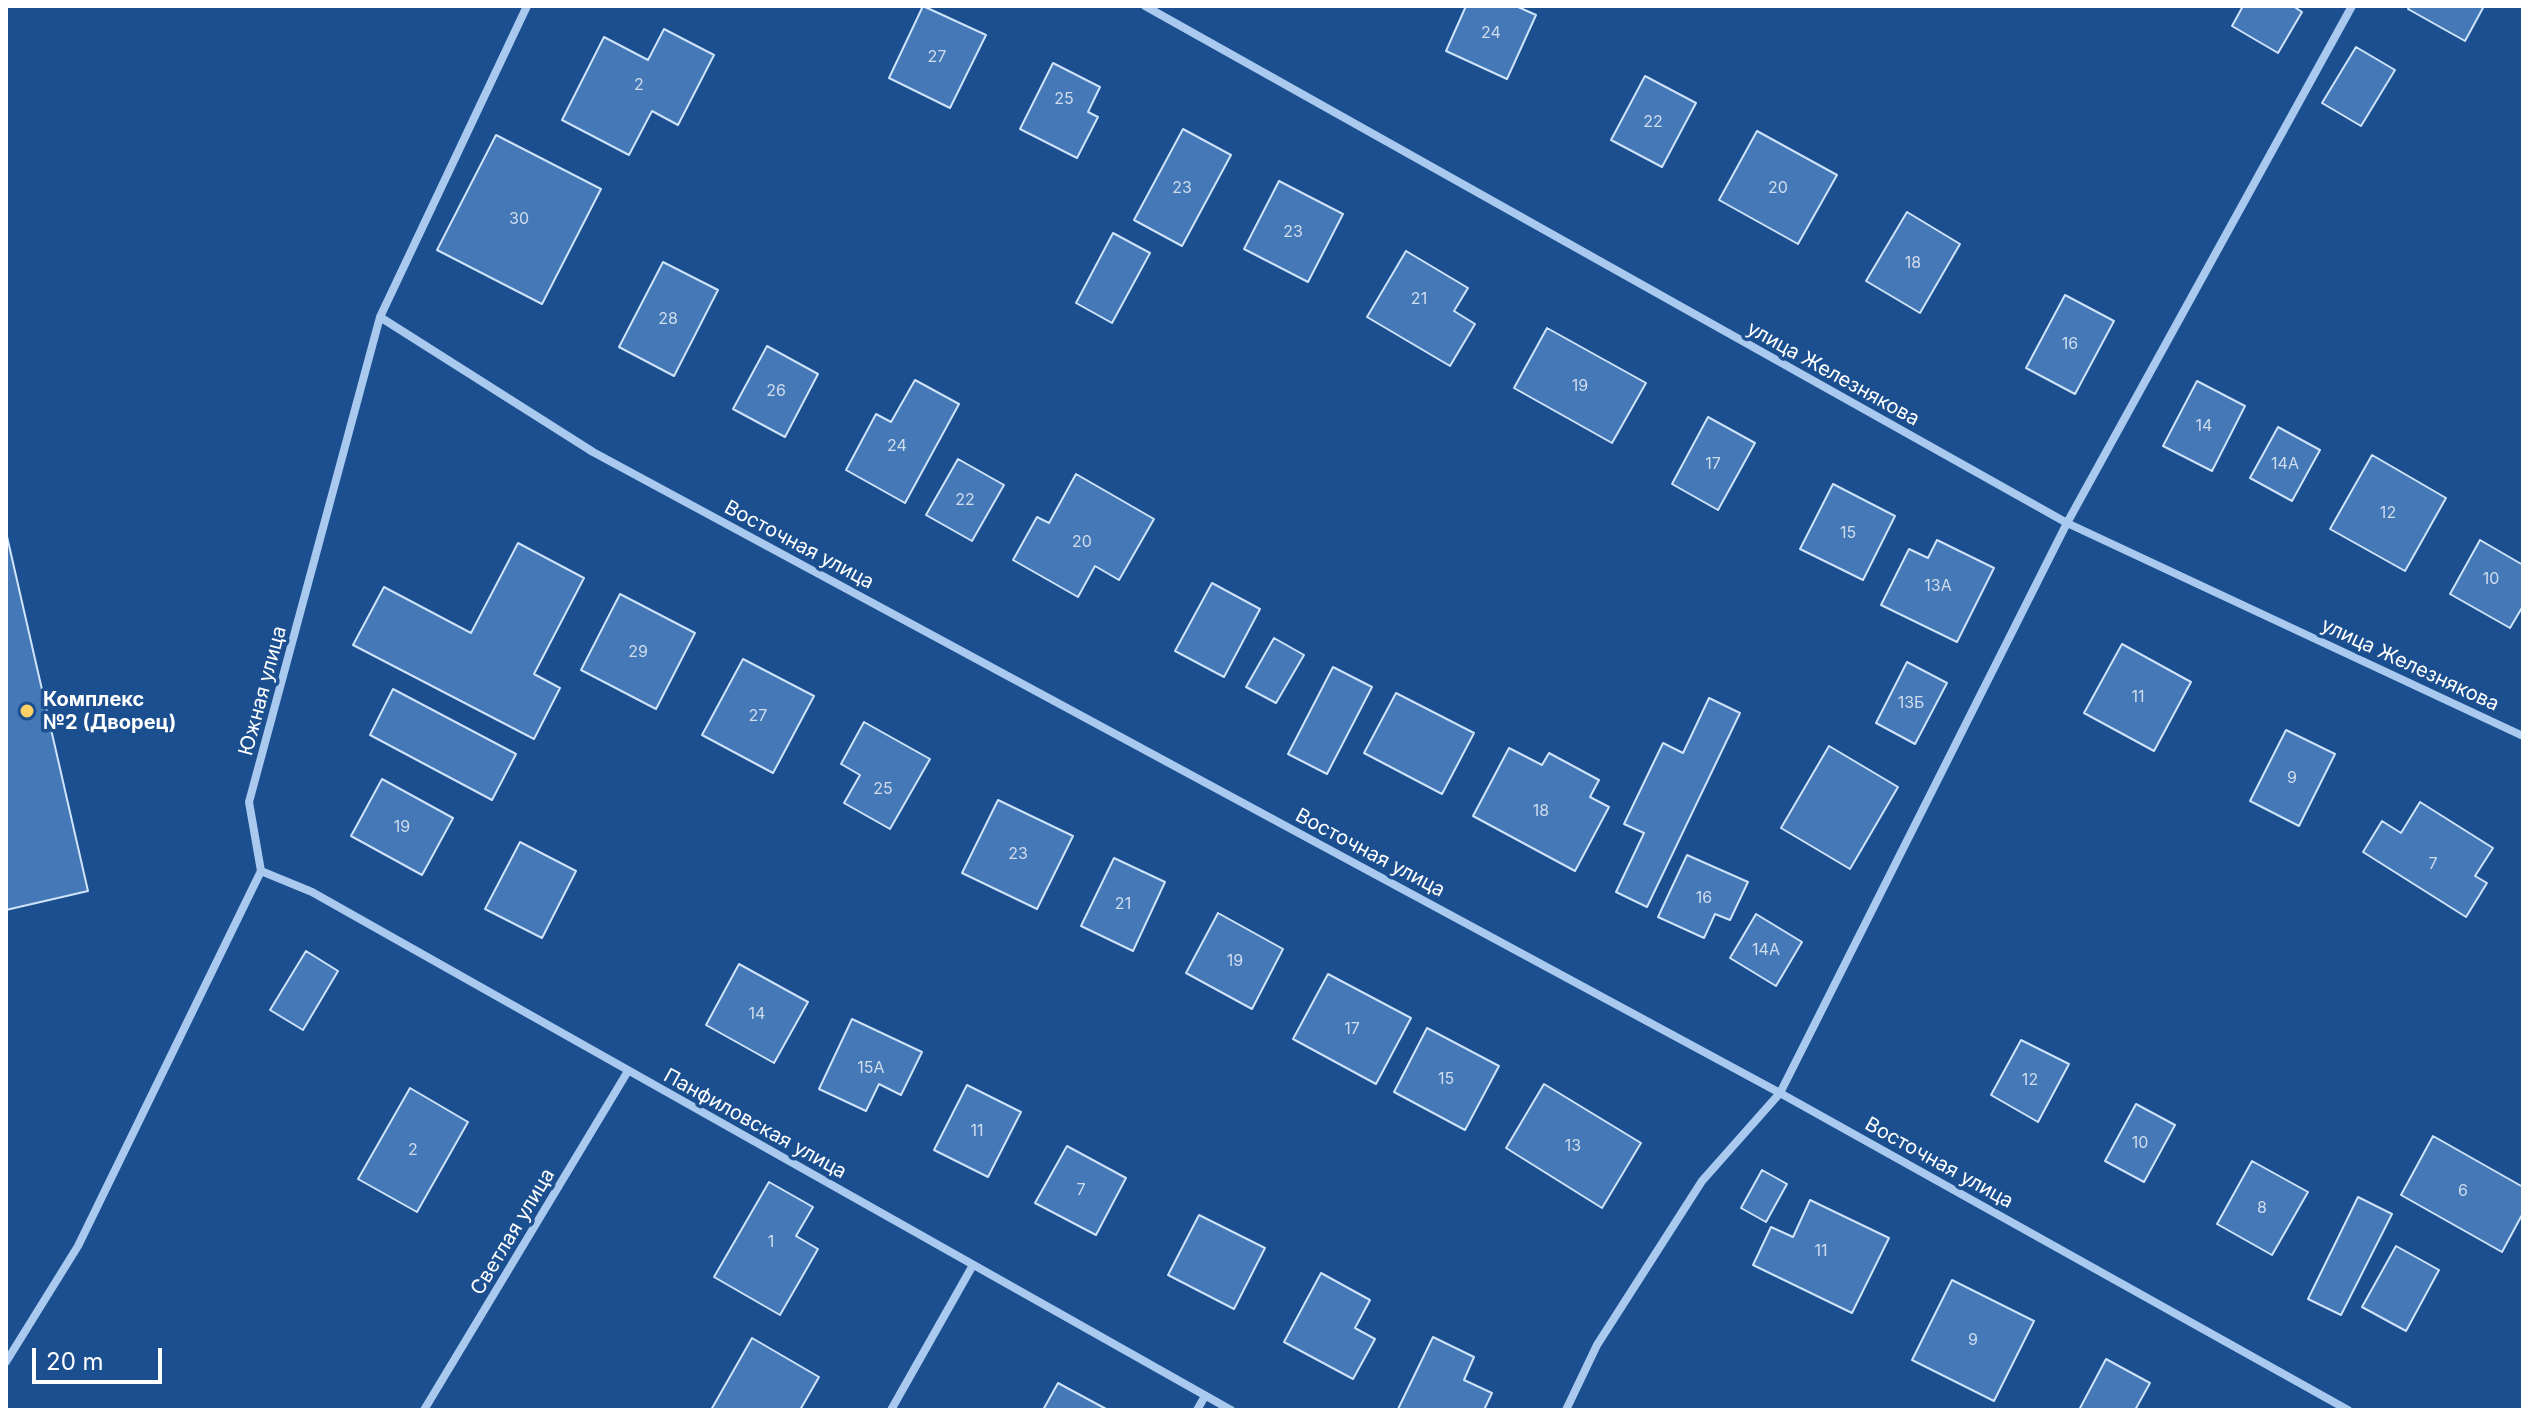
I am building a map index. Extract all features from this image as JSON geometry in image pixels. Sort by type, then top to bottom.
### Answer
[{"type":"street","name":"Южная улица","points":[[261,871],[249,802],[380,317],[527,6]]},
{"type":"street","name":"улица Железнякова","points":[[1145,6],[2067,523],[2523,736]]},
{"type":"street","points":[[1566,1410],[1597,1345],[1702,1181],[1780,1093],[2067,523],[2352,6]]},
{"type":"street","name":"Восточная улица","points":[[380,317],[593,452],[1780,1093],[2348,1410]]},
{"type":"street","points":[[6,1362],[78,1246],[261,871]]},
{"type":"street","name":"Панфиловская улица","points":[[261,871],[312,892],[1231,1410]]},
{"type":"street","name":"Светлая улица","points":[[424,1410],[628,1071]]},
{"type":"street","points":[[891,1410],[973,1265]]},
{"type":"street","points":[[1197,1410],[1205,1396]]},
{"type":"building","points":[[923,6],[986,35],[950,108],[889,78]]},
{"type":"building","points":[[1466,6],[1516,6],[1536,15],[1507,79],[1446,51]]},
{"type":"building","points":[[2243,6],[2293,6],[2302,12],[2278,53],[2232,26]]},
{"type":"building","points":[[2410,6],[2484,6],[2465,41],[2408,9]]},
{"type":"building","points":[[664,29],[714,55],[678,125],[652,111],[629,155],[562,120],[604,37],[648,60]]},
{"type":"building","points":[[2356,47],[2395,70],[2361,126],[2322,103]]},
{"type":"building","points":[[1053,63],[1100,87],[1088,112],[1098,117],[1077,158],[1020,129]]},
{"type":"building","points":[[1645,76],[1696,103],[1662,167],[1611,140]]},
{"type":"building","points":[[1183,129],[1231,155],[1182,246],[1134,220]]},
{"type":"building","points":[[1757,131],[1837,175],[1798,244],[1719,200]]},
{"type":"building","points":[[496,135],[601,189],[542,304],[437,250]]},
{"type":"building","points":[[1279,181],[1343,214],[1308,282],[1244,249]]},
{"type":"building","points":[[1907,212],[1960,244],[1920,313],[1866,281]]},
{"type":"building","points":[[1113,233],[1150,253],[1112,323],[1076,303]]},
{"type":"building","points":[[1406,251],[1468,288],[1454,311],[1475,324],[1450,366],[1367,317]]},
{"type":"building","points":[[663,262],[718,290],[674,376],[619,347]]},
{"type":"building","points":[[2065,295],[2114,321],[2075,394],[2026,368]]},
{"type":"building","points":[[1547,328],[1646,383],[1612,443],[1514,388]]},
{"type":"building","points":[[767,346],[818,374],[785,437],[733,409]]},
{"type":"building","points":[[915,380],[959,404],[905,503],[846,470],[876,414],[891,422]]},
{"type":"building","points":[[2197,381],[2245,406],[2212,471],[2163,446]]},
{"type":"building","points":[[1708,417],[1755,443],[1718,510],[1672,484]]},
{"type":"building","points":[[2278,427],[2320,450],[2292,501],[2250,478]]},
{"type":"building","points":[[2372,455],[2446,498],[2405,571],[2330,529]]},
{"type":"building","points":[[958,459],[1004,485],[972,541],[926,515]]},
{"type":"building","points":[[1076,474],[1154,519],[1119,580],[1095,566],[1078,597],[1013,560],[1037,517],[1049,523]]},
{"type":"building","points":[[1833,484],[1895,516],[1863,580],[1800,549]]},
{"type":"building","name":"Комплекс №2 (Дворец)","points":[[6,532],[88,891],[6,910]]},
{"type":"building","points":[[1937,540],[1994,568],[1957,642],[1881,605],[1909,549],[1928,558]]},
{"type":"building","points":[[2480,540],[2523,565],[2523,606],[2510,628],[2450,594]]},
{"type":"building","points":[[518,543],[584,578],[534,674],[560,688],[534,739],[353,645],[384,587],[471,633]]},
{"type":"building","points":[[1212,583],[1260,609],[1224,677],[1175,651]]},
{"type":"building","points":[[620,594],[695,633],[656,709],[581,670]]},
{"type":"building","points":[[1274,638],[1304,655],[1276,703],[1246,687]]},
{"type":"building","points":[[2122,644],[2191,682],[2154,751],[2084,713]]},
{"type":"building","points":[[743,659],[814,696],[773,773],[702,735]]},
{"type":"building","points":[[1907,662],[1947,683],[1915,744],[1876,723]]},
{"type":"building","points":[[1333,667],[1372,687],[1327,774],[1288,754]]},
{"type":"building","points":[[393,689],[516,754],[492,800],[370,735]]},
{"type":"building","points":[[1396,693],[1474,733],[1442,794],[1364,753]]},
{"type":"building","points":[[1709,698],[1740,713],[1647,907],[1616,892],[1644,833],[1624,824],[1663,743],[1683,753]]},
{"type":"building","points":[[864,722],[930,759],[890,829],[844,803],[860,775],[841,764]]},
{"type":"building","points":[[2286,730],[2335,754],[2299,826],[2250,801]]},
{"type":"building","points":[[1829,746],[1898,787],[1850,869],[1781,828]]},
{"type":"building","points":[[1509,748],[1542,765],[1549,753],[1599,780],[1590,797],[1609,807],[1575,871],[1473,816]]},
{"type":"building","points":[[382,779],[453,818],[422,875],[351,836]]},
{"type":"building","points":[[998,800],[1073,836],[1037,909],[962,873]]},
{"type":"building","points":[[2420,802],[2493,848],[2475,876],[2487,883],[2466,917],[2363,852],[2382,821],[2401,833]]},
{"type":"building","points":[[520,842],[576,871],[542,938],[485,909]]},
{"type":"building","points":[[1687,855],[1748,882],[1730,920],[1715,914],[1704,938],[1658,917]]},
{"type":"building","points":[[1114,858],[1165,882],[1133,951],[1081,926]]},
{"type":"building","points":[[1218,913],[1283,949],[1252,1009],[1186,973]]},
{"type":"building","points":[[1756,914],[1802,942],[1776,986],[1730,958]]},
{"type":"building","points":[[306,951],[338,971],[303,1030],[270,1010]]},
{"type":"building","points":[[739,964],[808,1002],[774,1063],[706,1025]]},
{"type":"building","points":[[1328,974],[1411,1018],[1376,1084],[1293,1039]]},
{"type":"building","points":[[852,1019],[922,1052],[901,1095],[879,1084],[866,1111],[819,1089]]},
{"type":"building","points":[[1427,1028],[1499,1066],[1465,1130],[1394,1092]]},
{"type":"building","points":[[2021,1040],[2069,1064],[2038,1122],[1991,1095]]},
{"type":"building","points":[[1544,1084],[1641,1143],[1602,1208],[1506,1148]]},
{"type":"building","points":[[967,1085],[1021,1112],[988,1177],[934,1150]]},
{"type":"building","points":[[410,1088],[468,1122],[417,1212],[358,1179]]},
{"type":"building","points":[[2136,1104],[2175,1125],[2144,1182],[2105,1161]]},
{"type":"building","points":[[2433,1136],[2523,1187],[2523,1213],[2502,1252],[2401,1195]]},
{"type":"building","points":[[1067,1146],[1126,1178],[1096,1235],[1035,1203]]},
{"type":"building","points":[[2252,1161],[2308,1192],[2272,1255],[2217,1224]]},
{"type":"building","points":[[1762,1170],[1787,1184],[1766,1222],[1741,1208]]},
{"type":"building","points":[[769,1182],[813,1207],[796,1236],[818,1249],[780,1315],[714,1277]]},
{"type":"building","points":[[2358,1197],[2392,1214],[2341,1315],[2308,1299]]},
{"type":"building","points":[[1810,1200],[1889,1238],[1852,1313],[1753,1265],[1771,1227],[1793,1237]]},
{"type":"building","points":[[1199,1215],[1265,1248],[1234,1309],[1168,1275]]},
{"type":"building","points":[[2396,1246],[2439,1270],[2406,1331],[2362,1307]]},
{"type":"building","points":[[1321,1273],[1370,1300],[1355,1328],[1375,1339],[1353,1379],[1284,1342]]},
{"type":"building","points":[[1952,1280],[2034,1321],[1994,1401],[1912,1360]]},
{"type":"building","points":[[1433,1337],[1474,1357],[1464,1380],[1492,1393],[1484,1410],[1398,1409]]},
{"type":"building","points":[[752,1338],[819,1377],[800,1410],[711,1410]]},
{"type":"building","points":[[2106,1359],[2150,1383],[2135,1410],[2079,1410]]},
{"type":"building","points":[[1058,1383],[1108,1410],[1043,1410]]},
{"type":"place","name":"Комплекс №2 (Дворец)","points":[[27,711]]}]
